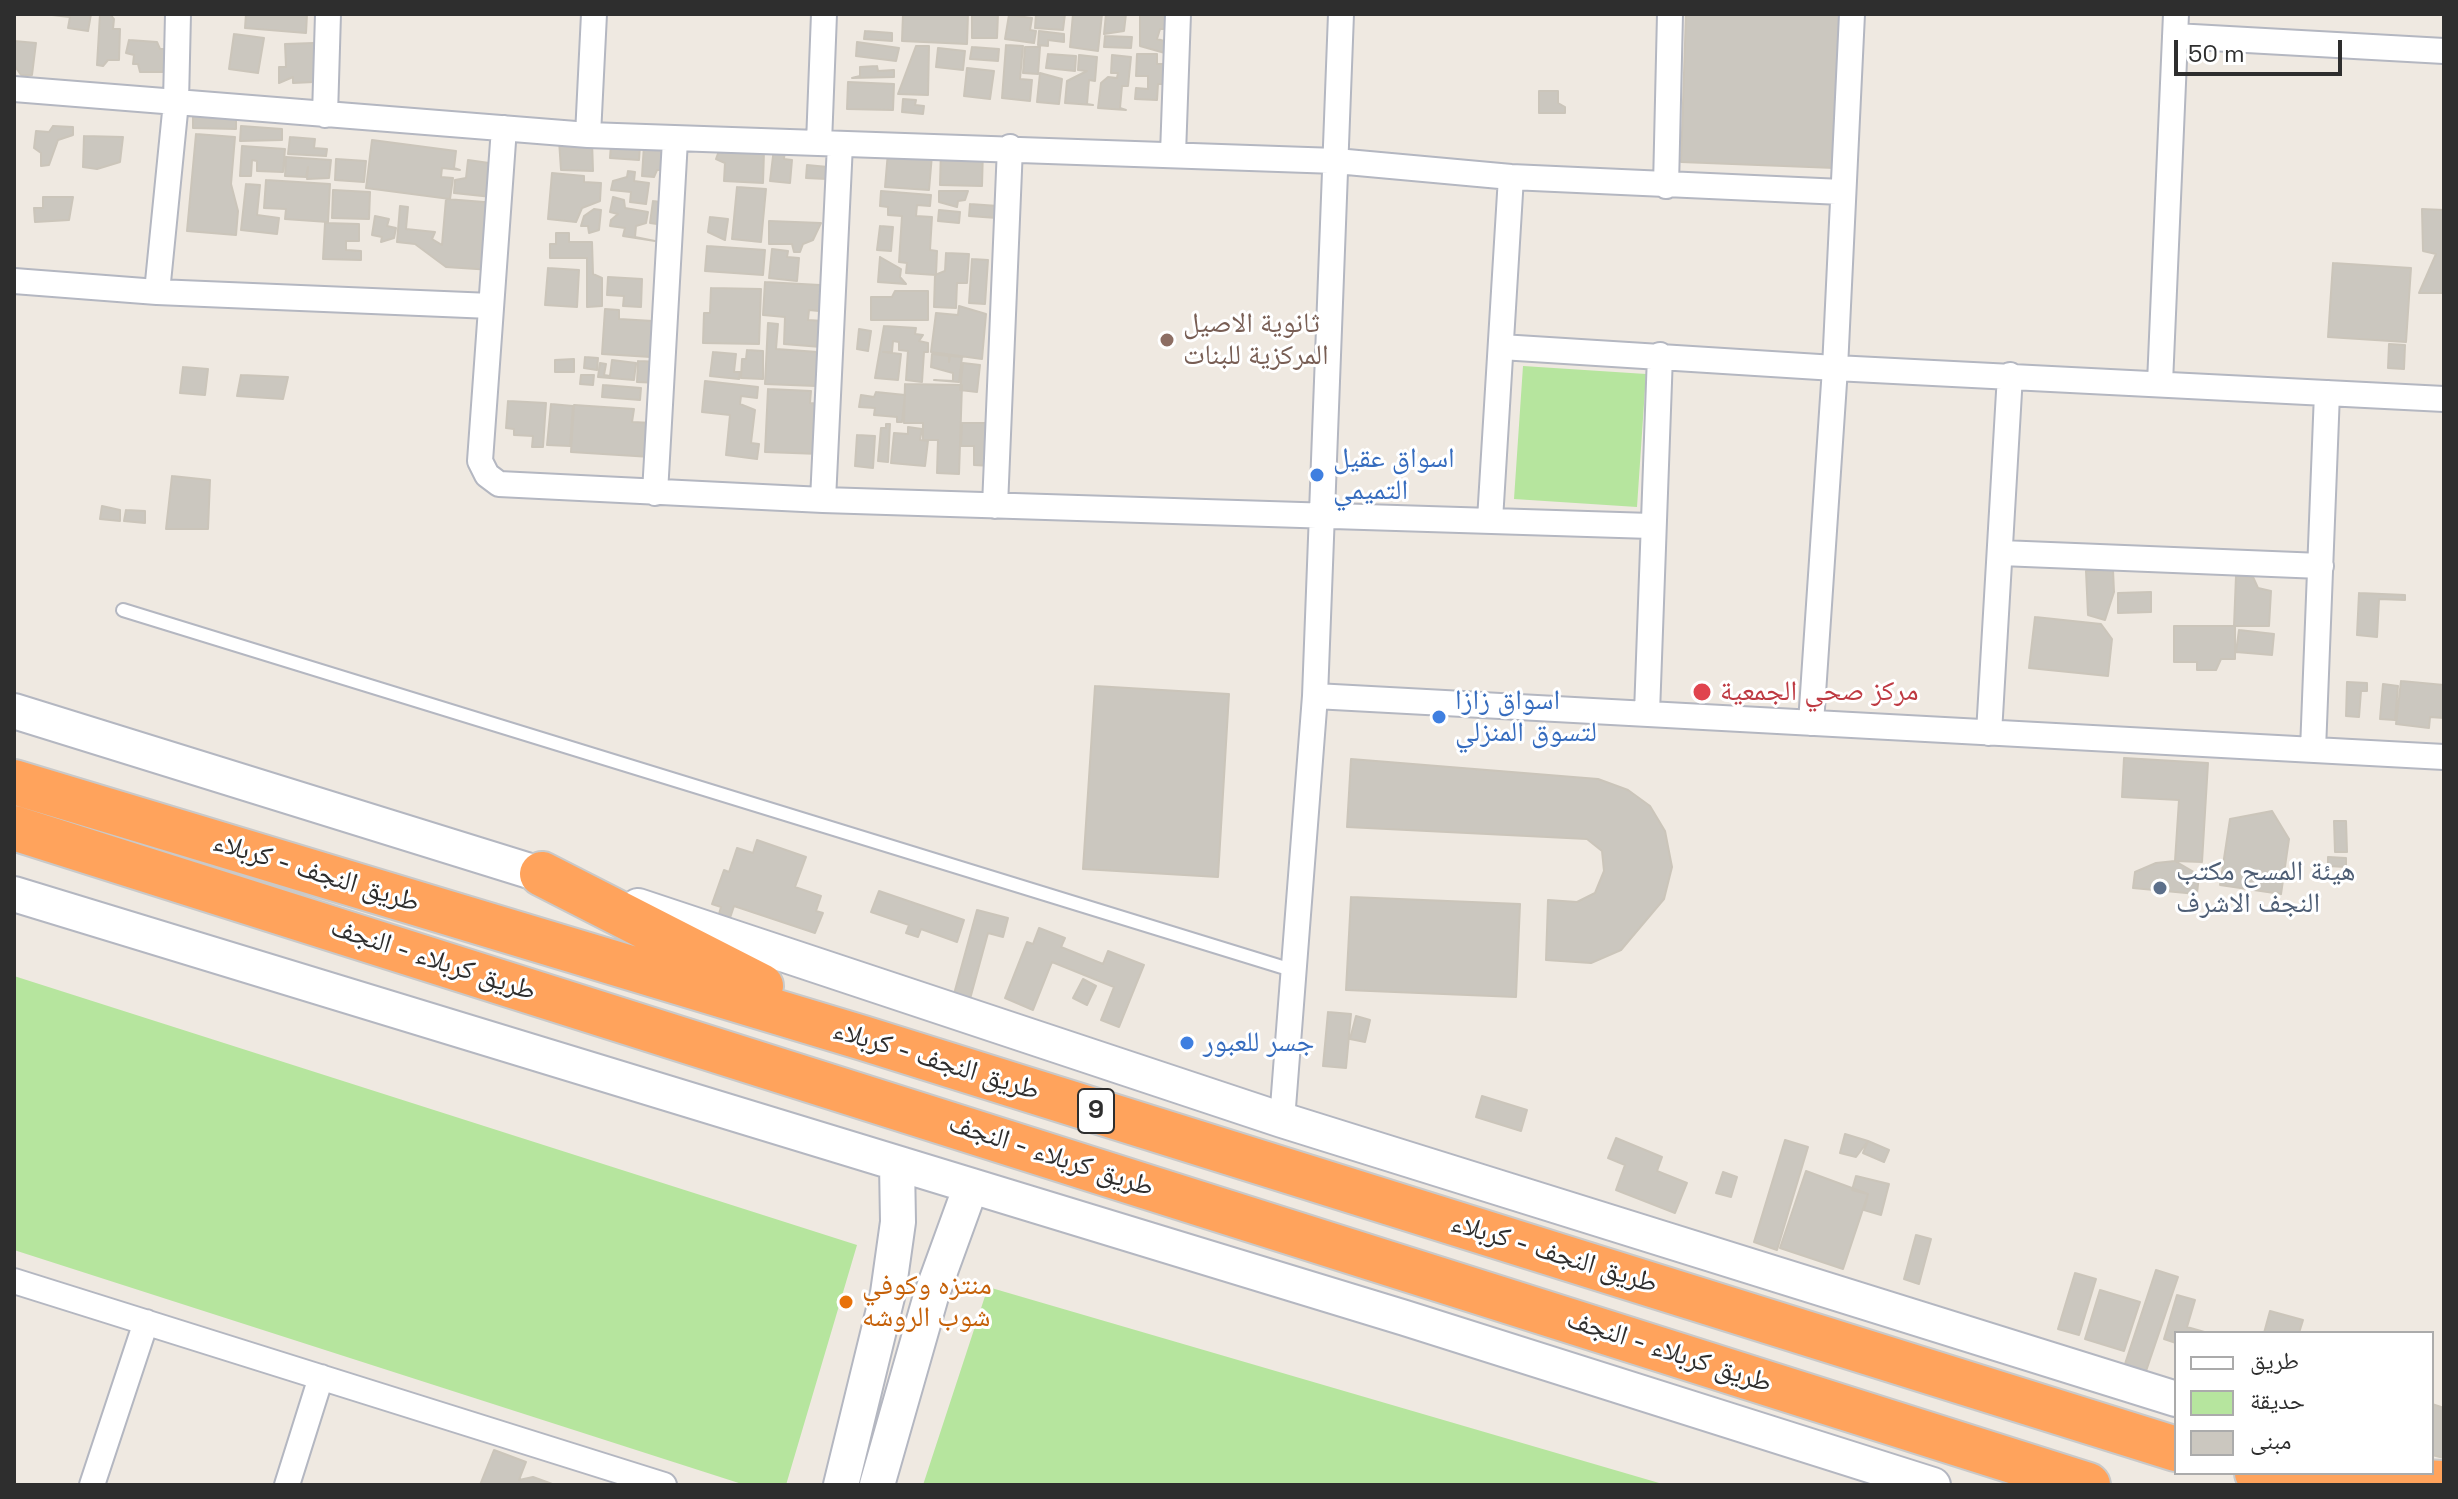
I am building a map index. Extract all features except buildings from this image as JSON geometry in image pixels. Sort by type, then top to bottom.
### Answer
[{"type":"highway","name":"طريق النجف - کربلاء","points":[[14,782],[863,1038],[2174,1448]]},
{"type":"highway","name":"طريق کربلاء - النجف","points":[[14,828],[2088,1485]]},
{"type":"highway","points":[[542,874],[863,1038]]},
{"type":"highway","points":[[2260,1475],[2289,1485]]},
{"type":"highway","points":[[2305,1475],[2433,1480]]},
{"type":"main road","points":[[14,711],[542,874],[1282,1120],[2174,1398]]},
{"type":"main road","points":[[14,894],[971,1186],[1933,1485]]},
{"type":"main road","points":[[841,1485],[888,1293],[898,1222],[897,1164]]},
{"type":"main road","points":[[877,1485],[931,1296],[971,1186]]},
{"type":"main road","points":[[888,1293],[894,1284],[904,1278],[916,1279],[926,1285],[931,1296]]},
{"type":"street","points":[[157,292],[176,102],[178,14]]},
{"type":"street","points":[[325,115],[328,14]]},
{"type":"street","points":[[588,135],[594,14]]},
{"type":"street","points":[[823,500],[829,144],[824,14]]},
{"type":"street","points":[[1173,154],[1178,14]]},
{"type":"street","points":[[1282,1120],[1315,696],[1341,14]]},
{"type":"street","points":[[1666,186],[1670,14]]},
{"type":"street","points":[[1811,723],[1835,368],[1852,14]]},
{"type":"street","points":[[2160,383],[2176,25],[2444,51]]},
{"type":"street","points":[[14,89],[675,140],[1010,147],[1336,161],[1511,177],[1842,192]]},
{"type":"street","points":[[504,128],[480,461],[487,475],[499,484],[823,500],[1322,513],[1651,526]]},
{"type":"street","points":[[655,493],[675,140]]},
{"type":"street","points":[[995,506],[1010,147]]},
{"type":"street","points":[[1490,520],[1511,177]]},
{"type":"street","points":[[14,281],[157,292],[491,306]]},
{"type":"street","points":[[1501,347],[1835,368],[2444,399]]},
{"type":"street","points":[[1647,713],[1651,526],[1660,355]]},
{"type":"street","points":[[1989,733],[2010,375]]},
{"type":"street","points":[[2313,750],[2327,393]]},
{"type":"street","points":[[2001,553],[2321,566]]},
{"type":"street","points":[[1315,696],[2444,757]]},
{"type":"street","points":[[14,1281],[664,1485]]},
{"type":"street","points":[[92,1485],[146,1322]]},
{"type":"street","points":[[287,1485],[321,1377]]},
{"type":"lane","points":[[123,610],[1295,971]]},
{"type":"green space","points":[[1523,366],[1646,374],[1637,507],[1514,499]]},
{"type":"green space","points":[[14,976],[857,1245],[786,1485],[745,1485],[14,1250]]},
{"type":"green space","points":[[988,1287],[1666,1485],[923,1485]]},
{"type":"place","name":"ثانوية الاصيل المركزية للبنات","points":[[1167,340]]},
{"type":"place","name":"اسواق عقيل التميمي","points":[[1317,475]]},
{"type":"place","name":"مركز صحي الجمعية","points":[[1702,692]]},
{"type":"place","name":"اسواق زازا لتسوق المنزلي","points":[[1439,717]]},
{"type":"place","name":"هيئة المسح مكتب النجف الاشرف","points":[[2160,888]]},
{"type":"place","name":"جسر للعبور","points":[[1187,1043]]},
{"type":"place","name":"منتزه وكوفي شوب الروشه","points":[[846,1302]]}]
